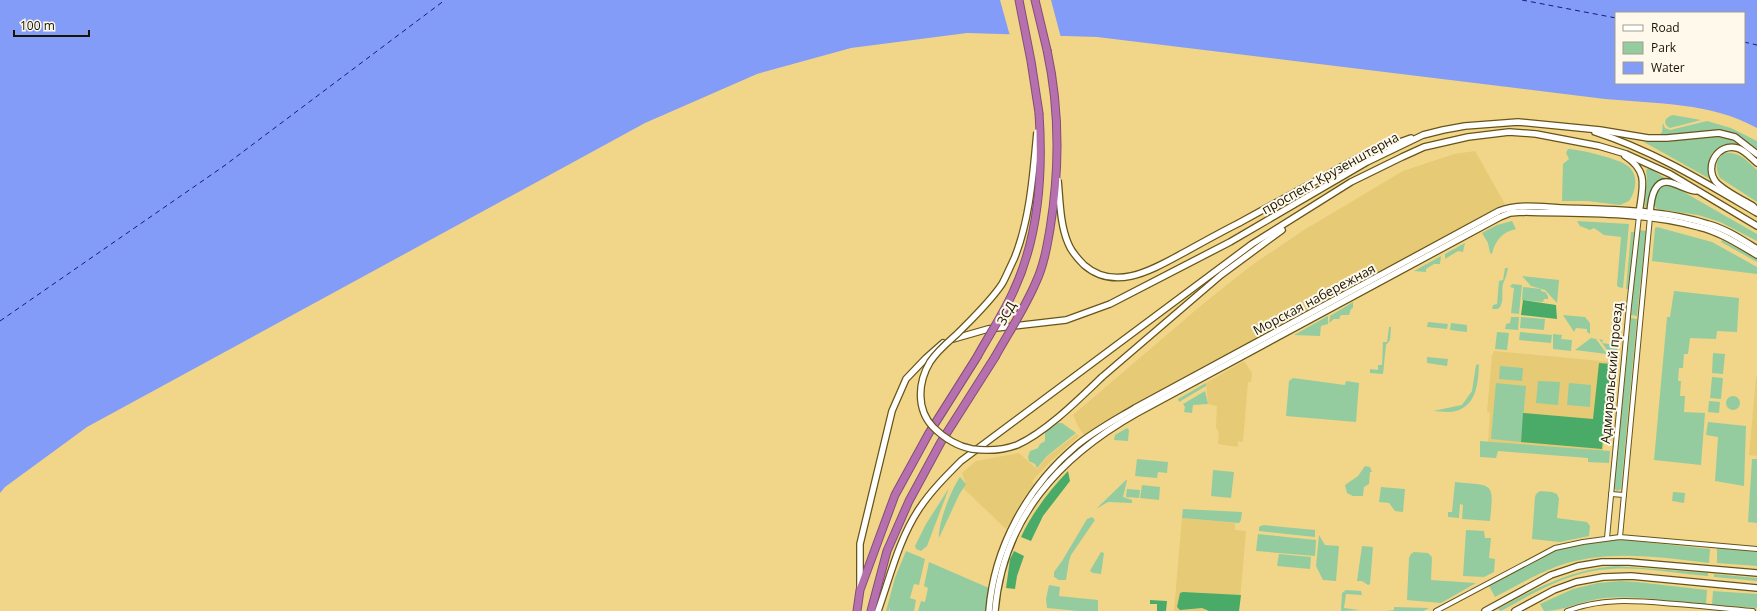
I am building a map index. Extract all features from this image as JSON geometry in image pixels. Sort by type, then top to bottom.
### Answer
[{"type":"highway","name":"ЗСД","points":[[857,611],[860,590],[895,495],[929,433],[981,351],[1014,290],[1022,268],[1035,220],[1041,139],[1031,61],[1018,0]]},
{"type":"highway","name":"ЗСД","points":[[871,611],[887,551],[909,501],[941,442],[995,357],[1037,281],[1046,250],[1057,168],[1056,110],[1048,58],[1035,0]]},
{"type":"main road","points":[[1039,114],[1029,202],[1014,259],[1002,284],[930,362],[922,381],[920,394],[922,406],[930,423],[939,433],[950,441],[970,448],[994,450],[1015,445],[1027,439],[1076,402],[1102,377],[1221,275],[1258,249],[1301,215]]},
{"type":"main road","name":"проспект Крузенштерна","points":[[860,590],[860,544],[889,422],[901,388],[906,379],[926,358],[944,343],[958,336],[976,331],[1066,320],[1081,316],[1110,304],[1230,242],[1344,175],[1423,135],[1465,126],[1518,122],[1546,123],[1588,129]]},
{"type":"main road","points":[[1588,129],[1648,138],[1672,138],[1719,133],[1735,137],[1757,154]]},
{"type":"main road","points":[[1588,129],[1633,145],[1658,156],[1757,212]]},
{"type":"main road","name":"проспект Крузенштерна","points":[[878,611],[902,542],[919,509],[943,478],[961,461],[1252,244],[1301,215],[1351,182],[1424,147],[1468,137],[1509,132],[1536,134],[1580,141],[1614,150]]},
{"type":"main road","points":[[1057,168],[1063,226],[1068,244],[1080,261],[1089,269],[1108,277],[1126,277],[1147,271],[1362,155],[1387,145],[1423,135]]},
{"type":"main road","points":[[1757,163],[1744,151],[1737,148],[1730,148],[1717,154],[1713,159],[1711,168],[1713,177],[1719,185],[1753,206],[1757,212]]},
{"type":"main road","points":[[1614,150],[1646,162],[1757,226]]},
{"type":"main road","points":[[1614,150],[1635,163],[1641,171],[1642,183],[1639,214]]},
{"type":"main road","points":[[1650,215],[1653,192],[1660,185],[1671,182],[1686,190],[1700,192]]},
{"type":"main road","name":"Морская набережная","points":[[989,611],[992,586],[998,562],[1009,533],[1038,486],[1059,462],[1076,446],[1103,427],[1499,211],[1519,207],[1650,215],[1708,224],[1733,234],[1757,249]]},
{"type":"main road","name":"Морская набережная","points":[[995,611],[998,582],[1007,551],[1017,530],[1037,498],[1051,479],[1069,460],[1115,425],[1505,215],[1522,212],[1639,214]]},
{"type":"main road","name":"Морская набережная","points":[[1650,215],[1699,227],[1723,236],[1757,254]]},
{"type":"main road","points":[[1485,611],[1551,575],[1578,566],[1602,562],[1629,562],[1757,573]]},
{"type":"main road","points":[[1515,611],[1554,590],[1576,582],[1603,577],[1637,576],[1757,588]]},
{"type":"street","name":"Адмиральский проезд","points":[[1607,538],[1639,214]]},
{"type":"street","name":"Адмиральский проезд","points":[[1620,537],[1650,215]]},
{"type":"street","points":[[1611,494],[1624,495]]},
{"type":"street","points":[[1436,611],[1555,548],[1620,537],[1757,549]]},
{"type":"street","points":[[1567,611],[1606,601],[1631,600],[1753,611]]},
{"type":"shaded area","points":[[1475,151],[1505,204],[1101,423],[1084,435],[1079,428],[1073,415],[1204,303],[1252,265],[1304,230],[1403,171],[1454,154]]},
{"type":"shaded area","points":[[1494,351],[1611,362],[1603,451],[1488,442],[1490,413],[1487,412],[1492,355]]},
{"type":"shaded area","points":[[1244,361],[1252,373],[1251,382],[1248,382],[1243,442],[1238,441],[1238,447],[1218,444],[1219,433],[1216,427],[1217,406],[1208,404],[1206,383]]},
{"type":"shaded area","points":[[1757,377],[1757,456],[1749,455]]},
{"type":"shaded area","points":[[1077,434],[1079,436],[1052,460],[1032,482],[1034,484],[1023,499],[1006,529],[963,488],[966,484],[962,473],[976,461],[1019,453],[1037,469],[1048,456]]},
{"type":"shaded area","points":[[1182,518],[1235,523],[1235,530],[1246,531],[1239,611],[1174,611]]},
{"type":"green space","points":[[1673,115],[1701,120],[1670,128],[1665,122],[1670,116]]},
{"type":"green space","points":[[1707,121],[1731,128],[1757,141],[1757,151],[1744,141],[1721,131],[1658,136],[1662,132],[1663,123],[1665,128],[1670,130]]},
{"type":"green space","points":[[1710,136],[1727,138],[1739,144],[1723,146],[1717,148],[1713,152],[1709,164],[1710,179],[1644,142],[1668,142]]},
{"type":"green space","points":[[1568,149],[1617,160],[1628,166],[1634,174],[1635,179],[1635,188],[1629,201],[1620,205],[1587,201],[1562,201],[1563,164],[1569,159],[1566,153]]},
{"type":"green space","points":[[1726,153],[1739,155],[1757,170],[1757,202],[1720,178],[1717,171],[1717,164],[1722,155]]},
{"type":"green space","points":[[1649,168],[1665,178],[1665,180],[1656,184],[1651,191],[1648,206],[1646,208],[1646,170]]},
{"type":"green space","points":[[1666,185],[1675,187],[1757,234],[1757,241],[1720,222],[1698,215],[1657,209],[1654,202],[1655,196],[1659,189]]},
{"type":"green space","points":[[1512,221],[1516,229],[1503,235],[1497,241],[1492,254],[1490,253],[1488,243],[1482,233],[1497,225]]},
{"type":"green space","points":[[1577,221],[1629,224],[1623,288],[1618,287],[1617,285],[1621,237],[1604,235],[1594,228],[1590,230],[1580,226]]},
{"type":"green space","points":[[1657,227],[1712,242],[1757,267],[1757,274],[1652,261],[1655,228]]},
{"type":"green space","points":[[1639,230],[1646,231],[1637,316],[1631,315]]},
{"type":"green space","points":[[1631,232],[1634,232],[1629,289],[1626,289]]},
{"type":"green space","points":[[1722,240],[1757,258],[1757,262],[1721,242]]},
{"type":"green space","points":[[1465,243],[1463,252],[1458,251],[1445,259],[1445,254]]},
{"type":"green space","points":[[1441,256],[1440,264],[1434,264],[1426,269],[1426,272],[1414,271]]},
{"type":"green space","points":[[1505,268],[1508,268],[1502,287],[1502,301],[1498,309],[1492,309],[1493,305],[1497,304],[1499,281],[1503,280]]},
{"type":"green space","points":[[1522,276],[1559,280],[1557,303],[1545,290],[1531,286]]},
{"type":"green space","points":[[1512,284],[1522,285],[1519,314],[1511,313],[1514,288],[1510,287]]},
{"type":"green space","points":[[1523,287],[1541,289],[1541,291],[1545,292],[1548,296],[1548,299],[1544,299],[1543,302],[1522,300]]},
{"type":"green space","points":[[1674,291],[1739,298],[1737,332],[1717,331],[1716,339],[1690,338],[1688,354],[1684,354],[1683,368],[1679,368],[1678,381],[1681,381],[1680,396],[1685,396],[1684,412],[1705,413],[1701,465],[1654,460],[1667,317],[1670,317]]},
{"type":"green space","points":[[1523,300],[1556,305],[1557,319],[1521,315]]},
{"type":"green space","points":[[1353,302],[1353,308],[1351,309],[1349,315],[1341,315],[1339,319],[1334,319],[1329,323],[1330,316]]},
{"type":"green space","points":[[1563,315],[1585,317],[1590,323],[1590,334],[1587,332],[1587,329],[1576,328],[1574,332]]},
{"type":"green space","points":[[1328,316],[1328,324],[1321,326],[1320,336],[1294,335]]},
{"type":"green space","points":[[1511,317],[1519,317],[1518,330],[1505,329],[1506,324],[1510,323]]},
{"type":"green space","points":[[1521,317],[1545,319],[1544,330],[1520,328]]},
{"type":"green space","points":[[1631,318],[1637,319],[1621,489],[1617,491],[1614,488]]},
{"type":"green space","points":[[1428,322],[1448,324],[1447,329],[1427,327]]},
{"type":"green space","points":[[1451,323],[1467,325],[1467,332],[1450,330]]},
{"type":"green space","points":[[1389,327],[1391,327],[1390,340],[1386,345],[1383,374],[1370,373],[1370,369],[1378,370],[1378,365],[1382,365],[1383,342],[1387,342]]},
{"type":"green space","points":[[1497,332],[1509,333],[1507,350],[1495,349]]},
{"type":"green space","points":[[1520,332],[1552,335],[1551,343],[1519,340]]},
{"type":"green space","points":[[1553,334],[1562,335],[1561,339],[1572,340],[1571,351],[1553,349]]},
{"type":"green space","points":[[1591,338],[1596,339],[1607,354],[1575,350]]},
{"type":"green space","points":[[1599,339],[1603,340],[1602,343],[1615,345],[1615,341],[1618,341],[1617,355],[1610,354]]},
{"type":"green space","points":[[1713,353],[1725,354],[1723,374],[1712,373]]},
{"type":"green space","points":[[1427,357],[1448,359],[1447,366],[1427,363]]},
{"type":"green space","points":[[1599,363],[1611,364],[1602,449],[1521,442],[1523,413],[1593,419]]},
{"type":"green space","points":[[1479,364],[1477,386],[1472,399],[1468,404],[1453,412],[1433,411],[1462,405],[1472,391],[1476,365]]},
{"type":"green space","points":[[1500,366],[1523,368],[1522,381],[1499,379]]},
{"type":"green space","points":[[1712,377],[1723,378],[1721,399],[1710,398]]},
{"type":"green space","points":[[1293,378],[1345,385],[1346,381],[1359,383],[1356,422],[1286,416],[1289,381]]},
{"type":"green space","points":[[1538,381],[1560,382],[1558,405],[1536,403]]},
{"type":"green space","points":[[1206,383],[1206,386],[1179,402],[1178,399]]},
{"type":"green space","points":[[1496,383],[1526,386],[1521,442],[1491,439]]},
{"type":"green space","points":[[1569,383],[1591,385],[1590,407],[1567,405]]},
{"type":"green space","points":[[1205,391],[1208,404],[1193,405],[1192,413],[1184,412],[1185,407],[1183,404]]},
{"type":"green space","points":[[1730,396],[1736,396],[1740,400],[1740,406],[1736,410],[1730,410],[1726,406],[1726,400]]},
{"type":"green space","points":[[1709,401],[1720,402],[1719,413],[1708,412]]},
{"type":"green space","points":[[1708,422],[1746,426],[1744,486],[1715,481],[1718,437],[1706,435]]},
{"type":"green space","points":[[1058,423],[1062,423],[1076,433],[1047,456],[1037,468],[1035,464],[1029,461],[1028,457],[1030,451],[1038,448],[1040,444],[1045,441],[1045,432]]},
{"type":"green space","points":[[1127,428],[1129,430],[1128,441],[1114,440],[1115,435]]},
{"type":"green space","points":[[1480,441],[1610,451],[1609,463],[1588,462],[1588,458],[1498,451],[1496,458],[1480,457]]},
{"type":"green space","points":[[1137,459],[1168,462],[1167,473],[1158,472],[1157,478],[1135,476]]},
{"type":"green space","points":[[1752,459],[1757,459],[1757,523],[1748,522]]},
{"type":"green space","points":[[1365,466],[1370,467],[1372,472],[1370,472],[1369,484],[1364,487],[1363,496],[1353,496],[1347,493],[1345,485],[1358,476]]},
{"type":"green space","points":[[1213,470],[1234,472],[1231,498],[1211,496]]},
{"type":"green space","points":[[1068,471],[1070,481],[1043,516],[1031,541],[1021,537],[1030,519],[1042,502]]},
{"type":"green space","points":[[960,477],[966,484],[959,495],[939,538],[939,532],[946,507]]},
{"type":"green space","points":[[1126,480],[1123,497],[1132,500],[1132,503],[1108,502],[1096,509]]},
{"type":"green space","points":[[1455,482],[1477,484],[1489,488],[1492,499],[1490,521],[1462,519],[1463,505],[1460,504],[1459,518],[1448,517],[1448,512],[1452,512]]},
{"type":"green space","points":[[1142,485],[1160,487],[1159,500],[1140,498]]},
{"type":"green space","points":[[1381,487],[1405,489],[1403,512],[1395,511],[1389,503],[1379,502]]},
{"type":"green space","points":[[949,488],[927,546],[921,551],[916,549],[915,546],[926,524]]},
{"type":"green space","points":[[1127,489],[1140,490],[1139,498],[1126,497]]},
{"type":"green space","points":[[1540,491],[1557,494],[1559,499],[1557,518],[1587,522],[1590,526],[1589,536],[1560,542],[1532,539],[1535,497]]},
{"type":"green space","points":[[1673,492],[1685,493],[1684,503],[1672,501]]},
{"type":"green space","points":[[1183,509],[1242,512],[1239,523],[1182,518]]},
{"type":"green space","points":[[1092,517],[1095,520],[1071,555],[1066,580],[1059,580],[1054,577],[1054,572],[1087,519]]},
{"type":"green space","points":[[1263,525],[1315,530],[1315,537],[1259,531],[1259,527]]},
{"type":"green space","points":[[1466,530],[1484,531],[1485,538],[1491,538],[1489,558],[1495,559],[1494,572],[1484,577],[1463,576]]},
{"type":"green space","points":[[1258,534],[1316,540],[1315,556],[1256,551]]},
{"type":"green space","points":[[1319,535],[1325,545],[1339,546],[1336,581],[1323,580],[1316,566]]},
{"type":"green space","points":[[1609,540],[1626,540],[1710,549],[1709,563],[1652,557],[1614,556],[1576,561],[1558,566],[1526,580],[1495,597],[1488,584],[1556,550],[1585,543]]},
{"type":"green space","points":[[1362,546],[1373,547],[1370,584],[1368,585],[1362,581],[1357,581]]},
{"type":"green space","points":[[1717,548],[1757,552],[1757,566],[1717,563]]},
{"type":"green space","points":[[906,551],[925,559],[919,585],[914,584],[910,598],[916,600],[914,611],[890,611],[890,607],[889,611],[886,611],[895,578]]},
{"type":"green space","points":[[1014,551],[1024,556],[1017,576],[1015,589],[1006,588],[1010,559]]},
{"type":"green space","points":[[1101,552],[1104,553],[1101,574],[1093,573],[1090,571]]},
{"type":"green space","points":[[1414,552],[1428,553],[1432,557],[1431,580],[1476,583],[1441,603],[1407,600],[1409,558]]},
{"type":"green space","points":[[1279,554],[1311,557],[1310,569],[1277,566]]},
{"type":"green space","points":[[929,562],[989,588],[987,611],[918,611],[921,601],[925,602],[928,588],[924,586]]},
{"type":"green space","points":[[1616,566],[1708,573],[1708,576],[1626,568],[1586,572],[1548,586],[1501,611],[1498,609],[1540,587],[1569,575]]},
{"type":"green space","points":[[1714,574],[1757,578],[1757,581],[1714,577]]},
{"type":"green space","points":[[1621,581],[1707,590],[1706,605],[1629,597],[1596,599],[1552,611],[1544,611],[1540,604],[1573,589],[1598,583]]},
{"type":"green space","points":[[1049,585],[1060,587],[1059,596],[1098,600],[1098,611],[1047,608],[1046,599]]},
{"type":"green space","points":[[1346,590],[1361,591],[1362,595],[1346,594],[1344,608],[1360,610],[1341,610],[1342,593]]},
{"type":"green space","points":[[1713,591],[1757,594],[1757,608],[1712,605]]},
{"type":"green space","points":[[1180,593],[1241,595],[1239,611],[1209,611],[1202,608],[1180,610],[1177,607]]},
{"type":"green space","points":[[1150,600],[1167,601],[1166,611],[1157,611],[1157,604],[1150,604]]},
{"type":"green space","points":[[1394,607],[1429,608],[1423,611],[1387,611],[1394,610]]},
{"type":"water","points":[[0,0],[1757,0],[1757,128],[1739,119],[1721,113],[1683,106],[1605,99],[1097,37],[967,33],[851,48],[757,74],[645,123],[87,427],[5,487],[0,493]]},
{"type":"pier","points":[[1000,0],[1051,0],[1061,38],[1010,36]]},
{"type":"ferry route","points":[[0,321],[224,166],[445,0]]},
{"type":"ferry route","points":[[1522,0],[1615,18]]},
{"type":"ferry route","points":[[1745,42],[1757,45]]}]
